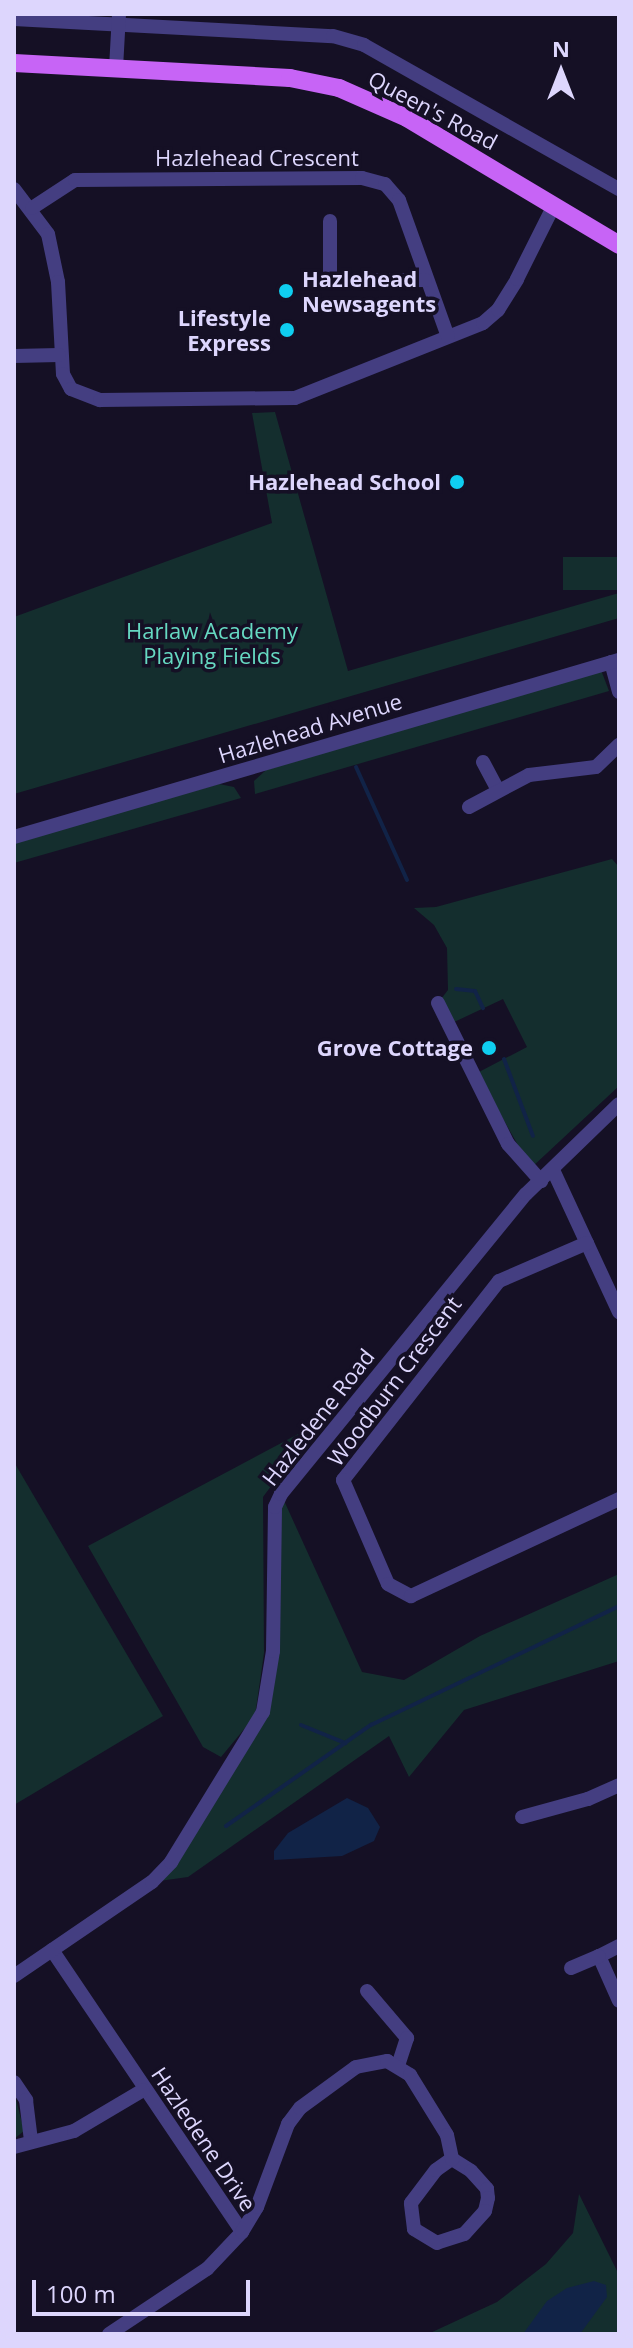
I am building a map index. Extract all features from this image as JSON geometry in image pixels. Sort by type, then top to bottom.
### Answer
[{"type":"main road","name":"Queen's Road","points":[[14,63],[290,78],[339,88],[407,118],[619,245]]},
{"type":"street","name":"Queen's Road","points":[[14,19],[118,20],[333,36],[364,45],[619,189]]},
{"type":"street","points":[[116,68],[118,20]]},
{"type":"street","name":"Hazlehead Crescent","points":[[32,208],[75,180],[362,178],[385,184],[399,200],[425,280],[448,337]]},
{"type":"street","points":[[14,189],[32,208],[48,234],[58,282],[59,355],[71,389],[84,398],[295,398],[448,337],[498,310],[554,205]]},
{"type":"street","points":[[330,221],[330,281],[425,280]]},
{"type":"street","points":[[14,356],[59,355]]},
{"type":"street","points":[[615,661],[619,692]]},
{"type":"street","name":"Hazlehead Avenue","points":[[14,837],[615,661]]},
{"type":"street","points":[[469,807],[497,788],[529,775],[596,767],[619,745]]},
{"type":"street","points":[[483,762],[497,788]]},
{"type":"street","points":[[438,1003],[508,1144],[541,1181]]},
{"type":"street","name":"Hazledene Road","points":[[14,1976],[152,1882],[171,1862],[222,1785],[263,1712],[273,1651],[275,1507],[281,1494],[541,1181],[619,1104]]},
{"type":"street","points":[[553,1170],[619,1312]]},
{"type":"street","name":"Woodburn Crescent","points":[[587,1243],[499,1281],[343,1480],[388,1584],[411,1596],[619,1499]]},
{"type":"street","points":[[522,1817],[588,1799],[619,1785]]},
{"type":"street","points":[[571,1968],[619,1946]]},
{"type":"street","name":"Hazledene Drive","points":[[52,1950],[143,2090],[242,2232],[257,2207],[278,2143],[300,2108],[356,2067],[393,2063]]},
{"type":"street","points":[[599,1956],[619,2001]]},
{"type":"street","points":[[367,1991],[407,2038],[393,2063],[410,2075],[447,2135],[452,2159],[471,2171],[487,2189],[485,2211],[464,2234],[437,2243],[414,2229],[411,2203],[436,2170],[452,2159]]},
{"type":"street","points":[[14,2082],[26,2100],[31,2139]]},
{"type":"street","points":[[14,2147],[31,2139],[74,2131],[143,2090]]},
{"type":"street","points":[[109,2334],[207,2269],[242,2232]]},
{"type":"green space","name":"Harlaw Academy Playing Fields","points":[[275,412],[348,671],[619,593],[619,618],[14,794],[14,617],[272,523],[252,413]]},
{"type":"green space","points":[[563,557],[619,557],[619,590],[563,590]]},
{"type":"green space","points":[[601,670],[609,691],[255,794],[254,781],[266,770]]},
{"type":"green space","points":[[219,784],[234,787],[241,798],[14,863],[14,842]]},
{"type":"green space","points":[[612,859],[619,867],[619,1086],[531,1168],[477,1073],[527,1047],[503,999],[450,1024],[438,1003],[448,990],[447,948],[434,925],[414,908],[436,907]]},
{"type":"green space","points":[[317,1424],[263,1497],[264,1653],[255,1716],[221,1757],[203,1747],[88,1546]]},
{"type":"green space","points":[[14,1462],[163,1716],[14,1805]]},
{"type":"green space","points":[[281,1494],[362,1672],[404,1680],[480,1636],[619,1574],[619,1661],[464,1710],[409,1777],[389,1736],[188,1877],[152,1882],[263,1712]]},
{"type":"green space","points":[[14,2091],[24,2131],[14,2139]]},
{"type":"green space","points":[[579,2194],[619,2275],[619,2334],[428,2334],[497,2302],[546,2264],[573,2233]]},
{"type":"water","points":[[347,1798],[368,1808],[380,1827],[374,1841],[342,1856],[274,1860],[274,1851],[288,1833]]},
{"type":"water","points":[[594,2281],[606,2285],[607,2297],[580,2334],[523,2334],[547,2301],[567,2288]]},
{"type":"waterway","points":[[356,767],[407,880]]},
{"type":"waterway","points":[[456,989],[475,991],[483,1008]]},
{"type":"waterway","points":[[504,1059],[533,1136]]},
{"type":"waterway","points":[[226,1826],[371,1725],[619,1606]]},
{"type":"waterway","points":[[301,1725],[345,1743]]},
{"type":"place","name":"Hazlehead Newsagents","points":[[286,291]]},
{"type":"place","name":"Lifestyle Express","points":[[287,330]]},
{"type":"place","name":"Hazlehead School","points":[[457,482]]},
{"type":"place","name":"Grove Cottage","points":[[489,1048]]}]
